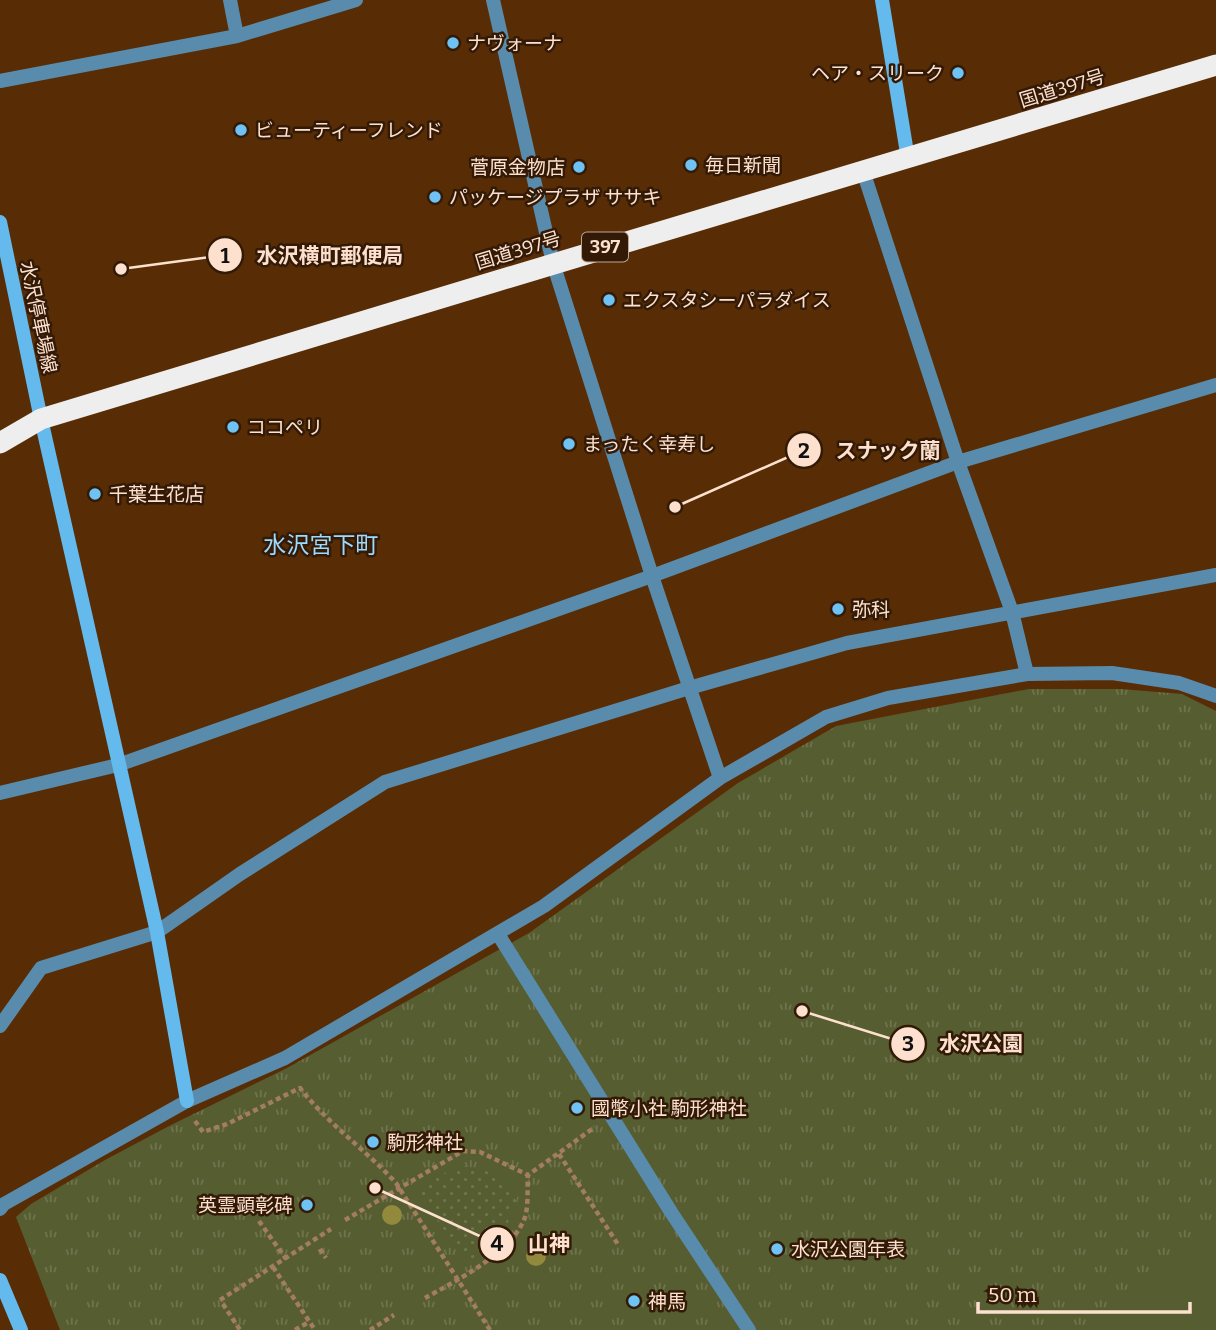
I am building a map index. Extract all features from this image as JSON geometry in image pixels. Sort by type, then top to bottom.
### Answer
[{"type":"highway","name":"国道397号","points":[[0,443],[41,419],[1216,65]]},
{"type":"street","points":[[230,0],[237,36]]},
{"type":"street","points":[[0,81],[237,36],[356,0]]},
{"type":"street","points":[[493,0],[553,263],[652,576],[720,778]]},
{"type":"street","points":[[882,0],[908,159]]},
{"type":"street","points":[[863,171],[958,462],[1012,612],[1027,674]]},
{"type":"street","name":"水沢停車場線","points":[[0,222],[41,419],[157,932],[185,1102]]},
{"type":"street","points":[[0,793],[118,765],[652,576],[958,462],[1216,385]]},
{"type":"street","points":[[0,1026],[41,968],[157,932],[240,874],[385,782],[689,688],[847,643],[1216,575]]},
{"type":"street","points":[[0,1209],[4,1204],[185,1102],[285,1058],[498,934],[544,906],[720,778],[826,717],[888,698],[1027,674],[1112,673],[1179,683],[1216,696]]},
{"type":"street","points":[[498,934],[671,1212],[749,1330]]},
{"type":"street","points":[[0,1280],[21,1330]]},
{"type":"path","points":[[185,1102],[203,1132],[227,1124],[300,1088],[320,1113],[379,1164],[398,1188],[490,1330]]},
{"type":"path","points":[[528,1175],[577,1141]]},
{"type":"path","points":[[345,1220],[463,1151],[480,1152],[528,1175]]},
{"type":"path","points":[[559,1154],[619,1246]]},
{"type":"path","points":[[425,1297],[458,1280],[503,1249],[525,1219],[528,1175]]},
{"type":"path","points":[[259,1221],[286,1259]]},
{"type":"path","points":[[240,1330],[221,1302],[331,1229]]},
{"type":"path","points":[[320,1249],[326,1258]]},
{"type":"path","points":[[273,1267],[315,1330]]},
{"type":"path","points":[[370,1330],[394,1315]]},
{"type":"path","points":[[295,1330],[307,1322]]},
{"type":"green space","points":[[1029,689],[1121,689],[1182,694],[1216,711],[1216,1330],[60,1330],[16,1217],[31,1204],[105,1160],[287,1068],[529,933],[738,783],[836,726]]},
{"type":"green space","points":[[460,1166],[477,1168],[501,1179],[517,1199],[505,1228],[467,1263],[416,1190]]},
{"type":"green space","points":[[1216,1233],[1216,1330],[1081,1330]]},
{"type":"place","name":"ナヴォーナ","points":[[453,43]]},
{"type":"place","name":"ヘア・スリーク","points":[[958,73]]},
{"type":"place","name":"ビューティーフレンド","points":[[241,130]]},
{"type":"place","name":"毎日新聞","points":[[691,165]]},
{"type":"place","name":"菅原金物店","points":[[579,167]]},
{"type":"place","name":"パッケージプラザ ササキ","points":[[435,197]]},
{"type":"place","name":"水沢横町郵便局","points":[[121,269]]},
{"type":"place","name":"エクスタシーパラダイス","points":[[609,300]]},
{"type":"place","name":"ココペリ","points":[[233,427]]},
{"type":"place","name":"まったく幸寿し","points":[[569,444]]},
{"type":"place","name":"千葉生花店","points":[[95,494]]},
{"type":"place","name":"スナック蘭","points":[[675,507]]},
{"type":"place","name":"弥科","points":[[838,609]]},
{"type":"place","name":"水沢公園","points":[[802,1011]]},
{"type":"place","name":"國幣小社 駒形神社","points":[[577,1108]]},
{"type":"place","name":"駒形神社","points":[[373,1142]]},
{"type":"place","name":"山神","points":[[375,1188]]},
{"type":"place","name":"英霊顕彰碑","points":[[307,1205]]},
{"type":"place","name":"水沢公園年表","points":[[777,1249]]},
{"type":"place","name":"神馬","points":[[634,1301]]},
{"type":"district","name":"水沢宮下町","points":[[321,545]]}]
